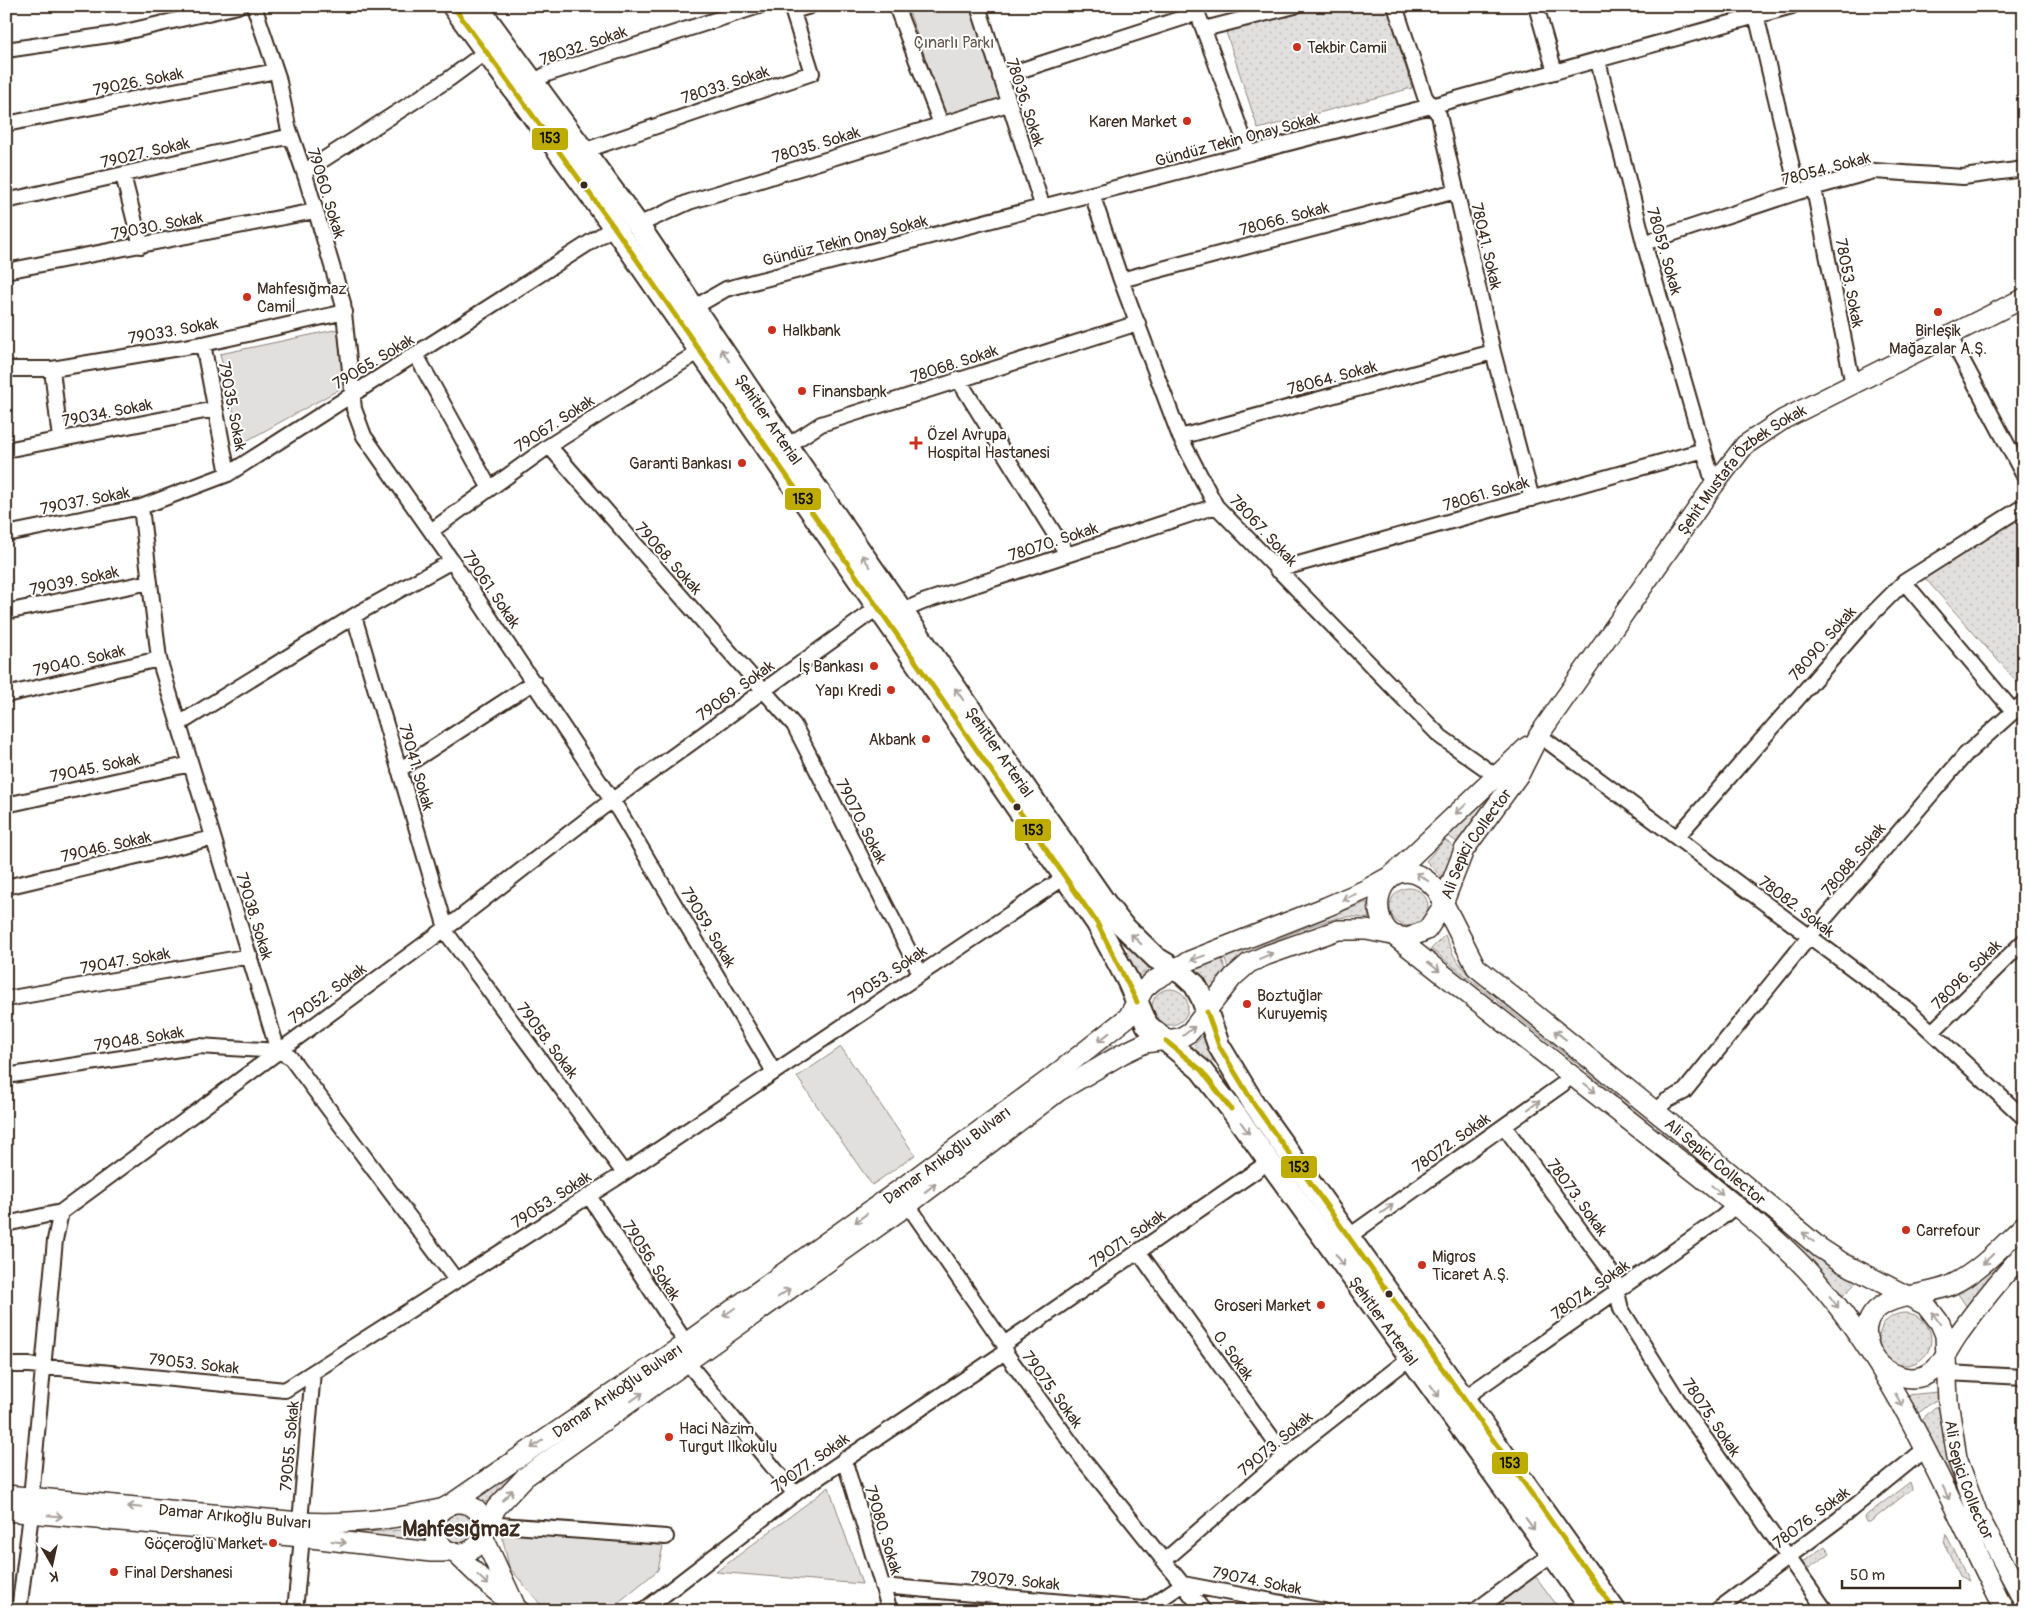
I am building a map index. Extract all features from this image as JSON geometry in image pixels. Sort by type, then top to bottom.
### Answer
[{"type":"main road","name":"Şehitler Arterial","points":[[454,6],[614,227],[1065,877],[1105,937],[1137,1002]]},
{"type":"main road","name":"Şehitler Arterial","points":[[478,6],[638,225],[787,446],[1108,907],[1156,958],[1174,969]]},
{"type":"main road","name":"Şehit Mustafa Özbek Sokak","points":[[1540,735],[1714,485],[1745,445],[1784,419],[2024,298]]},
{"type":"main road","name":"Ali Sepici Collector","points":[[1540,735],[1503,782],[1464,850],[1442,902],[1476,967],[1655,1111],[1820,1248],[1843,1263],[1910,1297]]},
{"type":"main road","name":"Ali Sepici Collector","points":[[1174,969],[1326,908],[1392,875],[1438,830],[1503,782]]},
{"type":"main road","points":[[1406,871],[1416,872],[1428,879],[1442,902],[1436,919],[1427,930],[1408,938],[1396,937],[1383,924],[1378,906],[1383,890],[1392,875],[1406,871]]},
{"type":"main road","name":"Ali Sepici Collector","points":[[1207,1012],[1233,977],[1249,963],[1267,955],[1338,930],[1366,930],[1396,937],[1571,1073],[1735,1206],[1818,1281],[1874,1358],[1925,1449],[2005,1611]]},
{"type":"main road","points":[[1174,969],[1195,985],[1207,1012],[1190,1032],[1180,1038],[1166,1041],[1147,1025],[1137,1002],[1144,990],[1174,969]]},
{"type":"main road","name":"Damar Arıkoğlu Bulvarı","points":[[483,1536],[496,1508],[525,1477],[900,1190],[1072,1062],[1128,1017],[1137,1002]]},
{"type":"main road","name":"Şehitler Arterial","points":[[1207,1012],[1219,1046],[1239,1081],[1615,1611]]},
{"type":"main road","name":"Şehitler Arterial","points":[[1166,1041],[1202,1070],[1270,1161],[1593,1611]]},
{"type":"main road","name":"Damar Arıkoğlu Bulvarı","points":[[301,1529],[409,1517],[445,1508],[687,1352],[908,1205],[1059,1091],[1122,1054],[1145,1043],[1166,1041]]},
{"type":"main road","points":[[2024,1225],[1975,1272],[1950,1286],[1890,1301],[1878,1307],[1869,1321],[1866,1332],[1874,1358],[1898,1377],[1915,1378],[1934,1370],[1998,1281],[2024,1253]]},
{"type":"main road","points":[[1910,1297],[1927,1306],[1940,1322],[1946,1351]]},
{"type":"main road","name":"Ali Sepici Collector","points":[[1946,1351],[1948,1402],[1952,1434],[1965,1485],[2024,1602]]},
{"type":"main road","name":"Damar Arıkoğlu Bulvarı","points":[[6,1495],[31,1506]]},
{"type":"main road","points":[[459,1503],[474,1508],[483,1520],[483,1536],[518,1608],[485,1582],[454,1552],[440,1544],[435,1529],[436,1521],[445,1508],[459,1503]]},
{"type":"main road","name":"Damar Arıkoğlu Bulvarı","points":[[6,1511],[31,1506],[301,1529],[431,1552],[454,1552]]},
{"type":"main road","points":[[454,1552],[468,1551],[480,1542],[483,1536]]},
{"type":"street","points":[[6,50],[116,34],[238,6]]},
{"type":"street","name":"79060. Sokak","points":[[254,6],[276,71],[291,136],[304,172],[345,312],[353,393]]},
{"type":"street","name":"78032. Sokak","points":[[533,82],[547,74],[760,6]]},
{"type":"street","points":[[792,9],[810,6]]},
{"type":"street","points":[[896,6],[941,124]]},
{"type":"street","name":"78036. Sokak","points":[[978,6],[1043,208]]},
{"type":"street","points":[[1204,29],[1295,6]]},
{"type":"street","name":"78041. Sokak","points":[[1395,6],[1425,97],[1439,115],[1493,352],[1532,499]]},
{"type":"street","points":[[1536,6],[1555,72]]},
{"type":"street","name":"Gündüz Tekin Onay Sokak","points":[[693,308],[726,289],[1431,106],[1598,60],[1756,11],[1792,6]]},
{"type":"street","name":"78033. Sokak","points":[[583,151],[812,73],[792,9]]},
{"type":"street","points":[[1000,77],[1197,10],[1249,153]]},
{"type":"street","points":[[1756,11],[1798,192]]},
{"type":"street","points":[[304,172],[450,79],[487,51]]},
{"type":"street","name":"78059. Sokak","points":[[1598,60],[1644,242],[1714,485]]},
{"type":"street","name":"79026. Sokak","points":[[6,124],[276,71]]},
{"type":"street","name":"78035. Sokak","points":[[638,225],[689,202],[1008,104]]},
{"type":"street","name":"79027. Sokak","points":[[6,201],[291,136]]},
{"type":"street","name":"78054. Sokak","points":[[1644,242],[1798,192],[1874,171],[1963,177],[2024,169]]},
{"type":"street","points":[[123,175],[141,246]]},
{"type":"street","name":"78053. Sokak","points":[[1814,189],[1853,385]]},
{"type":"street","name":"78066. Sokak","points":[[1121,280],[1456,191]]},
{"type":"street","name":"78067. Sokak","points":[[1092,194],[1121,280],[1180,437],[1216,506],[1441,737],[1503,782]]},
{"type":"street","name":"79030. Sokak","points":[[6,271],[315,211]]},
{"type":"street","name":"79065. Sokak","points":[[141,507],[228,474],[614,227]]},
{"type":"street","name":"79033. Sokak","points":[[6,369],[52,368],[203,344],[345,312]]},
{"type":"street","name":"78068. Sokak","points":[[787,446],[820,424],[1138,323]]},
{"type":"street","points":[[1949,335],[2024,476]]},
{"type":"street","name":"79035. Sokak","points":[[203,344],[228,474]]},
{"type":"street","name":"79067. Sokak","points":[[430,531],[489,487],[549,446],[700,351]]},
{"type":"street","name":"78064. Sokak","points":[[1180,437],[1493,352]]},
{"type":"street","points":[[416,355],[489,487]]},
{"type":"street","points":[[52,368],[60,439]]},
{"type":"street","points":[[958,380],[1067,554]]},
{"type":"street","name":"79061. Sokak","points":[[353,393],[354,409],[364,436],[452,561],[612,800]]},
{"type":"street","name":"79034. Sokak","points":[[6,450],[215,408]]},
{"type":"street","name":"79068. Sokak","points":[[549,446],[764,691]]},
{"type":"street","name":"78061. Sokak","points":[[1277,570],[1704,450]]},
{"type":"street","name":"78070. Sokak","points":[[902,612],[923,602],[1216,506]]},
{"type":"street","name":"78090. Sokak","points":[[1677,837],[1868,618],[1904,582],[2024,506]]},
{"type":"street","name":"79037. Sokak","points":[[6,534],[141,507]]},
{"type":"street","name":"79038. Sokak","points":[[141,507],[159,659],[278,1051]]},
{"type":"street","points":[[179,724],[354,616],[452,561]]},
{"type":"street","name":"79039. Sokak","points":[[6,612],[150,582]]},
{"type":"street","points":[[1904,582],[2019,706]]},
{"type":"street","name":"79069. Sokak","points":[[612,800],[877,608]]},
{"type":"street","name":"79041. Sokak","points":[[354,616],[446,928]]},
{"type":"street","name":"79040. Sokak","points":[[6,695],[159,659]]},
{"type":"street","points":[[399,770],[534,682]]},
{"type":"street","name":"79070. Sokak","points":[[764,691],[794,725],[920,973]]},
{"type":"street","name":"78088. Sokak","points":[[1655,1111],[1666,1101],[1684,1092],[1809,938],[1965,755],[2019,706]]},
{"type":"street","name":"78082. Sokak","points":[[1540,735],[1809,938],[1907,1009],[1933,1031],[2024,1118]]},
{"type":"street","name":"79045. Sokak","points":[[6,805],[191,764]]},
{"type":"street","name":"79052. Sokak","points":[[61,1212],[446,928],[612,800]]},
{"type":"street","name":"79059. Sokak","points":[[612,800],[774,1072]]},
{"type":"street","name":"79046. Sokak","points":[[6,887],[213,838]]},
{"type":"street","name":"79053. Sokak","points":[[6,1365],[42,1366],[285,1390],[624,1173],[1065,877]]},
{"type":"street","name":"79058. Sokak","points":[[446,928],[448,935],[624,1173]]},
{"type":"street","name":"78096. Sokak","points":[[1933,1031],[2024,941]]},
{"type":"street","name":"79047. Sokak","points":[[6,999],[250,956]]},
{"type":"street","name":"79048. Sokak","points":[[6,1076],[199,1046],[278,1051]]},
{"type":"street","points":[[278,1051],[290,1057],[456,1280]]},
{"type":"street","name":"78072. Sokak","points":[[1348,1237],[1563,1084],[1571,1073]]},
{"type":"street","name":"78073. Sokak","points":[[1504,1126],[1613,1275],[1617,1292]]},
{"type":"street","name":"79071. Sokak","points":[[1004,1348],[1138,1251],[1270,1161]]},
{"type":"street","name":"79056. Sokak","points":[[589,1196],[687,1352],[795,1494]]},
{"type":"street","name":"79075. Sokak","points":[[908,1205],[1004,1348],[1085,1462],[1204,1611]]},
{"type":"street","name":"78074. Sokak","points":[[1464,1398],[1617,1292],[1735,1206]]},
{"type":"street","points":[[6,1224],[61,1212],[55,1240],[42,1366],[31,1506],[20,1611]]},
{"type":"street","name":"0. Sokak","points":[[1138,1251],[1285,1456]]},
{"type":"street","name":"78075. Sokak","points":[[1617,1292],[1621,1309],[1678,1400],[1826,1611]]},
{"type":"street","name":"79077. Sokak","points":[[643,1611],[795,1494],[1004,1348]]},
{"type":"street","name":"79073. Sokak","points":[[1165,1560],[1285,1456],[1411,1357]]},
{"type":"street","name":"79055. Sokak","points":[[295,1611],[313,1372]]},
{"type":"street","points":[[1947,1373],[2024,1377]]},
{"type":"street","name":"78076. Sokak","points":[[1716,1611],[1839,1519],[1925,1449]]},
{"type":"street","name":"79080. Sokak","points":[[844,1459],[890,1611]]},
{"type":"street","points":[[500,1525],[666,1537]]},
{"type":"street","points":[[1475,1611],[1552,1554]]},
{"type":"street","points":[[1144,1610],[1183,1584]]},
{"type":"street","name":"79074. Sokak","points":[[1183,1584],[1324,1611]]},
{"type":"street","name":"79079. Sokak","points":[[882,1586],[1144,1610]]},
{"type":"green space","name":"Çınarlı Parkı","points":[[907,6],[975,6],[1005,98],[946,117]]},
{"type":"green space","points":[[1305,6],[1387,6],[1412,88],[1258,129],[1225,29]]},
{"type":"green space","points":[[339,329],[349,384],[241,444],[220,354]]},
{"type":"green space","points":[[2024,517],[2024,678],[2018,683],[1923,576]]},
{"type":"green space","points":[[1487,796],[1488,801],[1460,844],[1448,836]]},
{"type":"green space","points":[[1445,840],[1457,849],[1443,878],[1426,861]]},
{"type":"green space","points":[[1409,888],[1416,889],[1422,894],[1427,900],[1427,914],[1422,920],[1416,925],[1409,926],[1402,925],[1396,920],[1391,914],[1390,907],[1391,900],[1396,894],[1402,889]]},
{"type":"green space","points":[[1367,902],[1369,919],[1346,917],[1302,929],[1251,952],[1228,968],[1224,957]]},
{"type":"green space","points":[[1445,935],[1454,956],[1467,973],[1587,1068],[1585,1070],[1431,949]]},
{"type":"green space","points":[[1132,947],[1153,965],[1136,979],[1123,954]]},
{"type":"green space","points":[[1221,958],[1226,970],[1211,988],[1194,968]]},
{"type":"green space","points":[[1170,989],[1177,990],[1183,994],[1187,1000],[1187,1014],[1183,1020],[1177,1024],[1170,1025],[1163,1024],[1157,1020],[1153,1014],[1152,1007],[1153,1000],[1157,994],[1163,990]]},
{"type":"green space","points":[[1204,1035],[1217,1058],[1207,1063],[1191,1048]]},
{"type":"green space","points":[[1111,1043],[1114,1047],[730,1325],[527,1464],[489,1503],[475,1497],[900,1200]]},
{"type":"green space","points":[[841,1047],[915,1155],[872,1185],[797,1077]]},
{"type":"green space","points":[[1589,1069],[1668,1134],[1666,1137],[1587,1072]]},
{"type":"green space","points":[[1671,1137],[1757,1207],[1754,1210],[1669,1139]]},
{"type":"green space","points":[[1759,1209],[1825,1263],[1857,1282],[1843,1296],[1802,1251],[1757,1212]]},
{"type":"green space","points":[[2024,1236],[2024,1242],[1967,1307],[1958,1294],[1977,1283]]},
{"type":"green space","points":[[1900,1313],[1910,1313],[1919,1317],[1927,1325],[1931,1339],[1927,1353],[1919,1361],[1910,1365],[1900,1365],[1891,1361],[1883,1353],[1879,1344],[1879,1334],[1883,1325],[1891,1317]]},
{"type":"green space","points":[[1938,1392],[1939,1400],[1934,1401],[1916,1415],[1907,1395]]},
{"type":"green space","points":[[1935,1407],[1939,1407],[1944,1440],[1954,1472],[2020,1611],[2016,1611],[1920,1421]]},
{"type":"green space","points":[[1910,1482],[1912,1489],[1870,1522],[1866,1522],[1864,1517]]},
{"type":"green space","points":[[829,1487],[862,1584],[716,1572]]},
{"type":"green space","points":[[460,1513],[471,1517],[475,1528],[471,1539],[460,1543],[449,1539],[445,1528],[449,1517]]},
{"type":"green space","points":[[422,1529],[429,1544],[343,1533]]},
{"type":"green space","points":[[501,1531],[664,1541],[658,1570],[608,1611],[546,1611],[509,1567]]},
{"type":"green space","points":[[1946,1534],[1969,1581],[1959,1576],[1944,1543]]},
{"type":"green space","points":[[1825,1546],[1830,1553],[1805,1571],[1800,1564]]},
{"type":"green space","points":[[1536,1577],[1561,1611],[1488,1611]]},
{"type":"transit line","name":"153","points":[[453,6],[614,227],[1097,923],[1137,1002]]},
{"type":"transit line","name":"153","points":[[1207,1012],[1219,1046],[1254,1104],[1615,1611]]},
{"type":"transit line","name":"153","points":[[1166,1041],[1201,1070],[1231,1109]]},
{"type":"place","name":"Tekbir Camii","points":[[1297,47]]},
{"type":"place","name":"Karen Market","points":[[1187,121]]},
{"type":"place","name":"Mahfesığmaz Camiİ","points":[[247,297]]},
{"type":"place","name":"Birleşik Mağazalar A.Ş.","points":[[1938,312]]},
{"type":"place","name":"Halkbank","points":[[772,330]]},
{"type":"place","name":"Finansbank","points":[[802,391]]},
{"type":"place","name":"Özel Avrupa Hospital Hastanesi","points":[[916,443]]},
{"type":"place","name":"Garanti Bankası","points":[[742,463]]},
{"type":"place","name":"İş Bankası","points":[[874,666]]},
{"type":"place","name":"Yapı Kredi","points":[[891,690]]},
{"type":"place","name":"Akbank","points":[[926,739]]},
{"type":"place","name":"Boztuğlar Kuruyemiş","points":[[1247,1004]]},
{"type":"place","name":"Carrefour","points":[[1906,1230]]},
{"type":"place","name":"Migros Ticaret A.Ş.","points":[[1422,1265]]},
{"type":"place","name":"Groseri Market","points":[[1321,1305]]},
{"type":"place","name":"Haci Nazim Turgut Ilkokulu","points":[[669,1437]]},
{"type":"place","name":"Göçeroğlu Market","points":[[273,1543]]},
{"type":"place","name":"Final Dershanesi","points":[[114,1572]]},
{"type":"district","name":"Mahfesığmaz","points":[[461,1529]]}]
